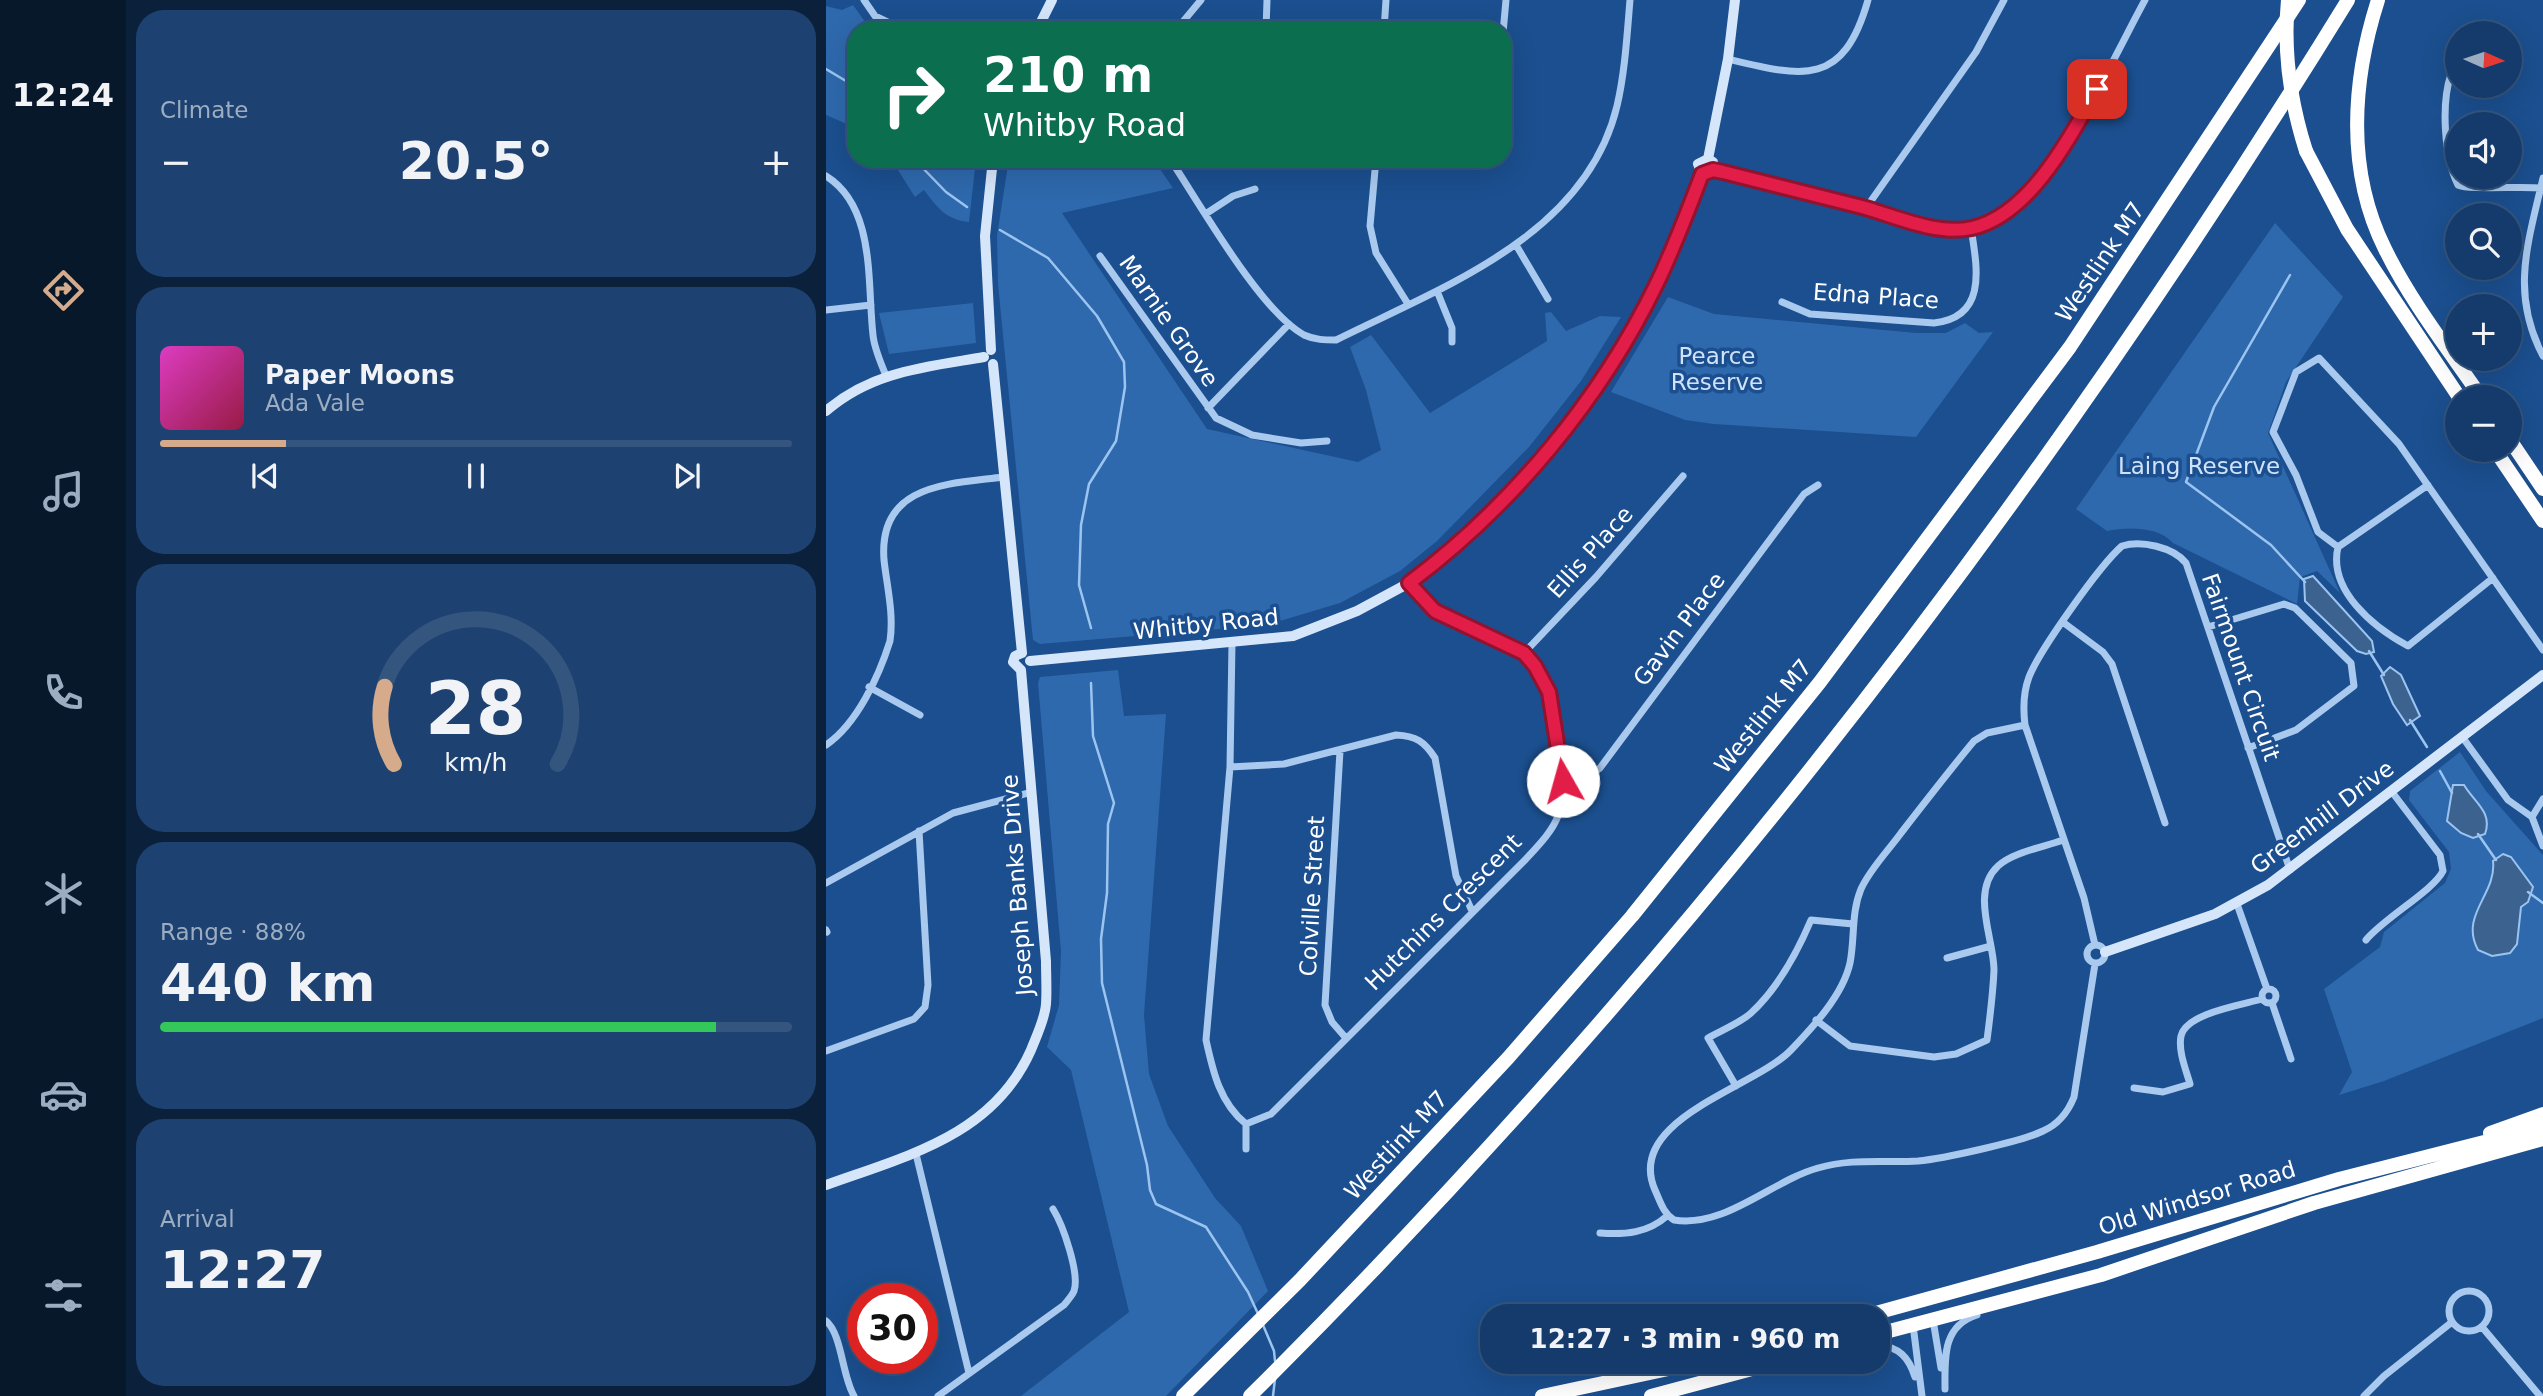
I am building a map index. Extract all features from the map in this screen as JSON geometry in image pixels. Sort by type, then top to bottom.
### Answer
[{"type":"highway","points":[[2288,0],[2287,70],[2306,151],[2347,229],[2451,385]]},
{"type":"highway","name":"Westlink M7","points":[[1183,1396],[1300,1280],[1462,1109],[1632,916],[1820,682],[2020,418],[2070,347],[2299,0]]},
{"type":"highway","points":[[1250,1396],[1450,1191],[1629,992],[1836,738],[1980,550],[2107,371],[2262,141],[2348,0]]},
{"type":"highway","points":[[2378,0],[2362,56],[2357,102],[2357,139],[2371,212],[2399,276],[2473,385]]},
{"type":"highway","points":[[2522,458],[2543,489]]},
{"type":"highway","points":[[2503,462],[2543,521]]},
{"type":"highway","points":[[2419,1158],[2543,1114]]},
{"type":"highway","name":"Old Windsor Road","points":[[1890,1309],[2419,1158],[2543,1127]]},
{"type":"highway","name":"Old Windsor Road","points":[[1890,1331],[2101,1275],[2288,1211],[2543,1139]]},
{"type":"highway","points":[[2432,1171],[2543,1147]]},
{"type":"highway","points":[[1929,1298],[1933,1320]]},
{"type":"highway","points":[[1913,1324],[1917,1313],[1929,1298]]},
{"type":"highway","points":[[1542,1396],[1645,1374]]},
{"type":"highway","points":[[1651,1396],[1733,1374]]},
{"type":"street","points":[[864,0],[875,16],[885,21]]},
{"type":"street","points":[[1042,21],[1052,0]]},
{"type":"street","points":[[1184,21],[1201,0]]},
{"type":"street","points":[[1266,21],[1267,0]]},
{"type":"street","points":[[1385,21],[1386,0]]},
{"type":"street","points":[[1504,21],[1506,0]]},
{"type":"street","points":[[1176,168],[1257,288],[1289,324],[1317,340],[1336,340],[1437,291],[1516,245],[1571,193],[1598,153],[1617,108],[1630,0]]},
{"type":"street","points":[[1735,0],[1728,59],[1784,72],[1814,70],[1828,65],[1850,48],[1868,0]]},
{"type":"street","points":[[1866,208],[1976,52],[2004,0]]},
{"type":"street","points":[[1707,172],[1866,208],[1934,228],[1971,229],[1998,216],[2033,189],[2074,130],[2145,0]]},
{"type":"street","name":"Whitby Road","points":[[1026,657],[1231,643],[1299,635],[1307,629],[1357,611],[1409,583],[1443,556],[1520,481],[1592,392],[1622,348],[1658,282],[1707,172],[1698,164],[1708,159],[1728,59]]},
{"type":"street","points":[[992,168],[985,236],[989,357],[1026,657]]},
{"type":"street","points":[[1375,168],[1370,226],[1376,253],[1408,304]]},
{"type":"street","points":[[826,176],[841,186],[858,215],[873,338],[886,376]]},
{"type":"street","points":[[2522,184],[2542,182],[2523,266],[2523,289],[2525,312],[2543,356]]},
{"type":"street","points":[[1206,213],[1233,196],[1255,189]]},
{"type":"street","points":[[2460,197],[2464,189]]},
{"type":"street","name":"Edna Place","points":[[1782,302],[1810,314],[1934,323],[1952,320],[1964,312],[1975,293],[1977,268],[1971,229]]},
{"type":"street","points":[[1516,245],[1548,299]]},
{"type":"street","name":"Marnie Grove","points":[[1100,256],[1216,418],[1252,435],[1301,443],[1327,441]]},
{"type":"street","points":[[1437,291],[1452,328],[1452,342]]},
{"type":"street","points":[[826,310],[871,305]]},
{"type":"street","name":"Marnie Grove","points":[[1208,408],[1289,324]]},
{"type":"street","points":[[826,411],[843,396],[886,376],[918,366],[989,357]]},
{"type":"street","points":[[2338,547],[2318,532],[2296,475],[2273,432],[2296,372],[2319,358],[2366,405],[2428,485],[2543,650]]},
{"type":"street","name":"Ellis Place","points":[[1524,653],[1596,578],[1683,475]]},
{"type":"street","points":[[826,745],[842,733],[869,687],[891,641],[884,557],[892,521],[911,497],[926,488],[1003,477]]},
{"type":"street","name":"Gavin Place","points":[[1563,781],[1584,779],[1600,768],[1804,494],[1818,485]]},
{"type":"street","points":[[2338,547],[2428,485]]},
{"type":"street","name":"Fairmount Circuit","points":[[2095,945],[2084,898],[2025,725],[2023,703],[2028,679],[2038,657],[2122,546],[2140,544],[2180,555],[2186,563],[2290,870]]},
{"type":"street","points":[[2338,547],[2336,570],[2348,597],[2392,637],[2408,646],[2493,578]]},
{"type":"street","points":[[1409,583],[1425,603],[1446,618],[1524,653]]},
{"type":"street","points":[[2208,627],[2284,604],[2295,608],[2351,663],[2354,686],[2296,730],[2248,748]]},
{"type":"street","points":[[2064,623],[2102,652],[2112,664],[2165,823]]},
{"type":"street","points":[[1231,643],[1230,767],[1206,1040],[1213,1071],[1228,1107],[1246,1124],[1246,1149]]},
{"type":"street","name":"Hutchins Crescent","points":[[1246,1124],[1271,1114],[1544,838],[1558,818],[1563,781],[1549,692],[1535,666],[1524,653]]},
{"type":"street","name":"Joseph Banks Drive","points":[[826,1185],[916,1154],[962,1131],[997,1102],[1028,1056],[1045,1011],[1045,943],[1021,670],[1029,667],[1026,657]]},
{"type":"street","name":"Greenhill Drive","points":[[2105,952],[2237,904],[2290,870],[2543,675]]},
{"type":"street","points":[[869,687],[920,715]]},
{"type":"street","points":[[2025,725],[1987,733],[1974,741],[1871,872],[1861,889],[1853,924],[1850,963],[1843,979],[1816,1020],[1776,1063],[1693,1109],[1677,1122],[1652,1154],[1649,1174],[1667,1216],[1683,1221],[1725,1211],[1819,1168],[1873,1160],[1919,1161],[2042,1132],[2068,1112],[2074,1097],[2095,964]]},
{"type":"street","points":[[1230,767],[1284,764],[1396,735],[1415,736],[1426,744],[1435,758],[1456,876],[1472,911]]},
{"type":"street","points":[[2463,738],[2508,800],[2532,817],[2543,846]]},
{"type":"street","name":"Colville Street","points":[[1340,751],[1325,1005],[1332,1022],[1345,1037]]},
{"type":"street","points":[[826,883],[953,813],[1032,792]]},
{"type":"street","points":[[2366,940],[2380,923],[2435,881],[2443,871],[2440,855],[2392,792]]},
{"type":"street","points":[[2532,817],[2543,799]]},
{"type":"street","points":[[826,1051],[914,1019],[925,1007],[928,998],[919,831]]},
{"type":"street","points":[[1816,1020],[1850,1046],[1934,1057],[1955,1054],[1987,1040],[1993,991],[1991,946],[1984,906],[1990,877],[1998,866],[2009,859],[2063,840]]},
{"type":"street","points":[[2237,904],[2267,989],[2262,999]]},
{"type":"street","points":[[1736,1086],[1708,1038],[1750,1015],[1796,956],[1811,920],[1853,924]]},
{"type":"street","points":[[2095,945],[2105,952],[2103,960],[2095,964],[2086,956],[2087,950],[2095,945]]},
{"type":"street","points":[[1947,958],[1991,946]]},
{"type":"street","points":[[2267,989],[2276,992],[2276,999],[2272,1003]]},
{"type":"street","points":[[2134,1088],[2163,1092],[2190,1084],[2180,1043],[2185,1027],[2197,1017],[2262,999],[2272,1003],[2291,1059]]},
{"type":"street","points":[[916,1154],[969,1373]]},
{"type":"street","points":[[938,1396],[1064,1305],[1074,1293],[1075,1281],[1062,1224],[1053,1209]]},
{"type":"street","points":[[1600,1233],[1633,1232],[1655,1227],[1667,1216]]},
{"type":"street","points":[[1946,1392],[1947,1344],[1950,1333],[1962,1322],[1970,1317],[2101,1275]]},
{"type":"street","points":[[2469,1292],[2481,1296],[2487,1304],[2487,1316],[2482,1327],[2469,1331],[2460,1329],[2452,1322],[2450,1306],[2453,1300],[2469,1292]]},
{"type":"street","points":[[1933,1320],[1946,1392]]},
{"type":"street","points":[[826,1321],[834,1328],[842,1366],[854,1396]]},
{"type":"street","points":[[2364,1396],[2384,1376],[2452,1322]]},
{"type":"street","points":[[1913,1324],[1922,1395]]},
{"type":"street","points":[[2482,1327],[2540,1396]]},
{"type":"street","points":[[1890,1348],[1904,1354],[1922,1395]]},
{"type":"green space","points":[[853,5],[865,21],[847,21],[847,124],[826,115],[826,6],[842,10]]},
{"type":"green space","points":[[897,168],[975,168],[969,222],[948,215],[924,190],[915,197]]},
{"type":"green space","points":[[1008,168],[1159,168],[1173,188],[1062,213],[1207,429],[1358,462],[1381,450],[1366,390],[1350,347],[1371,335],[1430,413],[1547,341],[1545,313],[1551,312],[1566,331],[1600,316],[1621,317],[1581,381],[1529,447],[1437,541],[1400,571],[1340,603],[1267,625],[1040,644],[1033,640],[998,284],[997,235]]},
{"type":"green space","name":"Laing Reserve","points":[[2275,223],[2343,297],[2286,382],[2268,433],[2340,593],[2317,571],[2300,577],[2297,604],[2173,543],[2159,533],[2132,529],[2107,531],[2076,509]]},
{"type":"green space","name":"Pearce Reserve","points":[[1668,297],[1714,314],[1916,333],[1946,333],[1965,323],[1979,333],[1993,332],[1916,437],[1714,424],[1685,420],[1611,392]]},
{"type":"green space","points":[[973,303],[976,343],[889,354],[879,313]]},
{"type":"green space","points":[[1118,670],[1124,716],[1166,714],[1144,1015],[1149,1074],[1168,1126],[1215,1198],[1241,1226],[1268,1291],[1166,1396],[1021,1396],[1129,1312],[1071,1070],[1047,1047],[1059,1005],[1061,951],[1038,683],[1040,677]]},
{"type":"green space","points":[[2460,752],[2486,791],[2543,855],[2543,1018],[2384,1081],[2339,1095],[2352,1072],[2324,989],[2380,947],[2384,932],[2445,883],[2451,869],[2449,852],[2409,800],[2410,791]]},
{"type":"shaded area","points":[[2313,576],[2372,641],[2374,652],[2366,654],[2357,651],[2305,601],[2304,579]]},
{"type":"shaded area","points":[[2390,667],[2401,675],[2420,716],[2407,725],[2393,704],[2381,676]]},
{"type":"shaded area","points":[[2453,785],[2464,785],[2485,813],[2485,834],[2473,838],[2461,833],[2447,821]]},
{"type":"shaded area","points":[[2503,854],[2511,857],[2533,887],[2528,902],[2521,907],[2517,944],[2510,953],[2492,956],[2478,950],[2473,937],[2473,926],[2475,915],[2490,884],[2493,861]]},
{"type":"waterway","points":[[826,69],[847,82]]},
{"type":"waterway","points":[[923,168],[946,192],[967,207]]},
{"type":"waterway","points":[[1000,230],[1048,258],[1097,316],[1124,362],[1125,387],[1116,441],[1089,484],[1081,525],[1079,585],[1091,628]]},
{"type":"waterway","points":[[2290,275],[2214,407],[2186,482],[2271,545],[2305,582]]},
{"type":"waterway","points":[[2369,651],[2384,675]]},
{"type":"waterway","points":[[1091,683],[1093,736],[1114,803],[1108,824],[1107,893],[1101,939],[1102,983],[1147,1165],[1150,1190],[1156,1204],[1206,1227],[1248,1292],[1259,1316]]},
{"type":"waterway","points":[[2410,720],[2427,747]]},
{"type":"waterway","points":[[2440,771],[2452,793]]},
{"type":"waterway","points":[[2478,834],[2496,860]]},
{"type":"waterway","points":[[2528,892],[2543,903]]},
{"type":"waterway","points":[[1263,1325],[1274,1351],[1275,1361]]},
{"type":"waterway","points":[[1273,1396],[1275,1379]]},
{"type":"route","points":[[1563,781],[1549,692],[1535,666],[1524,653],[1435,611],[1409,583],[1443,556],[1520,481],[1560,435],[1598,384],[1658,282],[1702,174],[1709,174],[1713,170],[1723,172],[1934,228],[1971,229],[1998,216],[2033,189],[2074,130],[2097,89]]}]
